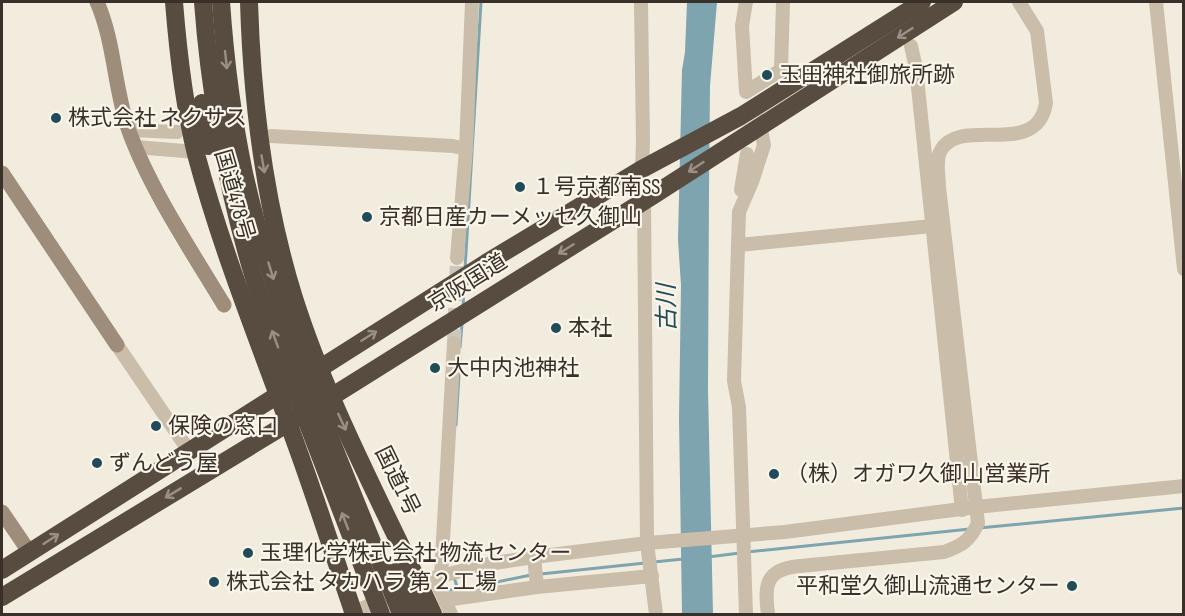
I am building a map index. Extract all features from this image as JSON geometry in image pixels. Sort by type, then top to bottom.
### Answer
[{"type":"highway","name":"国道478号","points":[[174,2],[184,92],[202,149],[216,223],[277,395]]},
{"type":"highway","points":[[190,2],[202,149]]},
{"type":"highway","points":[[203,2],[209,70],[217,123],[227,174],[255,280],[273,335],[381,615]]},
{"type":"highway","name":"京阪国道","points":[[2,570],[486,262],[646,167],[741,116],[922,2]]},
{"type":"highway","name":"京阪国道","points":[[2,597],[288,424],[323,398],[438,330],[648,199],[744,146],[760,126],[954,2]]},
{"type":"highway","name":"国道478号","points":[[236,3],[264,133],[272,212],[294,299],[320,368]]},
{"type":"highway","points":[[236,3],[227,74],[244,173],[272,276],[416,615]]},
{"type":"highway","name":"国道1号","points":[[320,368],[323,398],[431,578],[433,615]]},
{"type":"highway","points":[[277,395],[352,614]]},
{"type":"highway","points":[[323,398],[401,615]]},
{"type":"street","points":[[97,2],[105,20],[129,130],[136,147],[166,206],[224,305]]},
{"type":"street","points":[[457,258],[466,149],[472,2]]},
{"type":"street","points":[[641,2],[643,142],[646,167]]},
{"type":"street","points":[[746,2],[742,26],[746,92],[781,70]]},
{"type":"street","points":[[781,70],[783,2]]},
{"type":"street","points":[[969,509],[938,158],[941,149],[949,141],[1026,132],[1041,121],[1046,103],[1037,31],[1019,2]]},
{"type":"street","points":[[1156,2],[1184,269]]},
{"type":"street","points":[[744,18],[750,26],[747,75],[749,86]]},
{"type":"street","points":[[768,615],[766,585],[779,570],[786,567],[944,552],[960,547],[969,540],[978,523],[969,509],[932,226],[916,68],[911,46]]},
{"type":"street","points":[[781,70],[802,77]]},
{"type":"street","points":[[739,212],[764,145],[760,126]]},
{"type":"street","points":[[129,130],[177,132]]},
{"type":"street","points":[[264,133],[311,132],[316,139],[453,146],[466,149]]},
{"type":"street","points":[[744,146],[744,180],[737,202],[739,245],[734,381],[739,406],[740,536],[746,615]]},
{"type":"street","points":[[136,147],[202,149]]},
{"type":"street","points":[[2,173],[189,451]]},
{"type":"street","points":[[648,199],[651,543],[656,615]]},
{"type":"street","points":[[739,245],[932,226]]},
{"type":"street","points":[[438,330],[447,340],[453,378]]},
{"type":"street","points":[[451,615],[445,600],[431,578],[453,378],[454,343]]},
{"type":"street","points":[[352,614],[431,578],[488,564],[651,543],[740,536],[1184,486]]},
{"type":"street","points":[[2,512],[30,553]]},
{"type":"street","points":[[534,557],[537,587]]},
{"type":"street","points":[[445,600],[537,587],[652,576]]},
{"type":"water","points":[[687,2],[717,2],[710,86],[709,191],[708,390],[713,614],[682,614],[679,418],[681,285],[678,240],[682,70]]},
{"type":"waterway","points":[[465,269],[481,2]]},
{"type":"waterway","points":[[463,308],[464,285]]},
{"type":"waterway","points":[[460,347],[462,324]]},
{"type":"waterway","points":[[456,425],[460,357]]},
{"type":"waterway","points":[[979,528],[1184,508]]},
{"type":"waterway","points":[[747,552],[970,529]]},
{"type":"waterway","points":[[708,557],[740,553]]},
{"type":"waterway","points":[[654,562],[683,559]]},
{"type":"waterway","points":[[541,574],[645,563]]},
{"type":"waterway","points":[[446,590],[458,590],[531,575]]},
{"type":"waterway","points":[[454,577],[458,590]]},
{"type":"tunnel","points":[[454,343],[457,258]]},
{"type":"place","name":"玉田神社御旅所跡","points":[[767,75]]},
{"type":"place","name":"株式会社 ネクサス","points":[[56,118]]},
{"type":"place","name":"１号京都南SS","points":[[520,187]]},
{"type":"place","name":"京都日産カーメッセ久御山","points":[[367,217]]},
{"type":"place","name":"本社","points":[[556,328]]},
{"type":"place","name":"大中内池神社","points":[[435,368]]},
{"type":"place","name":"保険の窓口","points":[[156,426]]},
{"type":"place","name":"ずんどう屋","points":[[97,463]]},
{"type":"place","name":"（株）オガワ久御山営業所","points":[[774,474]]},
{"type":"place","name":"玉理化学株式会社 物流センター","points":[[248,553]]},
{"type":"place","name":"株式会社 タカハラ 第２工場","points":[[214,582]]},
{"type":"place","name":"平和堂久御山流通センター","points":[[1072,586]]},
{"type":"water label","name":"古川","points":[[667,308]]}]
